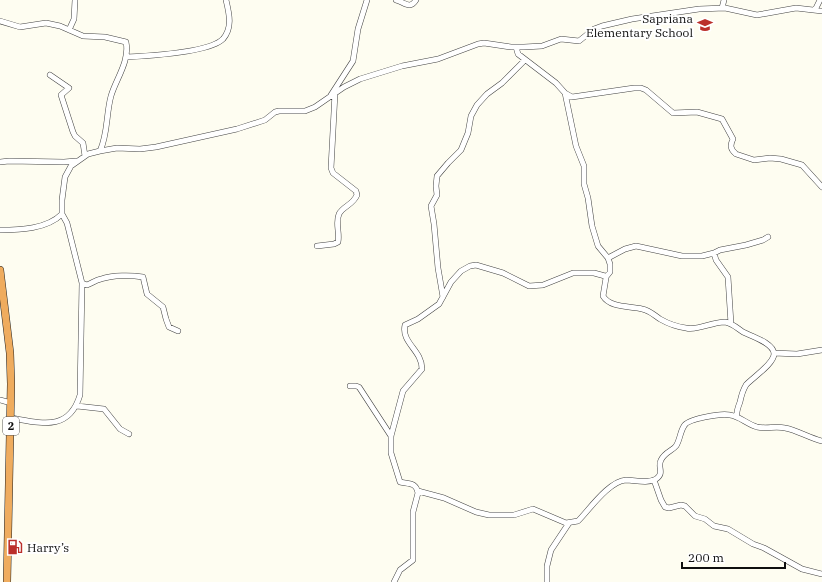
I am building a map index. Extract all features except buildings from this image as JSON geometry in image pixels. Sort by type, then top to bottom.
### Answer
[{"type":"highway","name":"2","points":[[0,270],[10,353],[12,403],[6,582]]},
{"type":"street","points":[[69,30],[74,19],[75,0]]},
{"type":"street","points":[[126,57],[190,51],[217,42],[222,39],[230,24],[230,15],[226,0]]},
{"type":"street","points":[[330,97],[353,61],[357,36],[367,0]]},
{"type":"street","points":[[396,0],[406,5],[415,3],[416,0]]},
{"type":"street","points":[[722,8],[724,0]]},
{"type":"street","points":[[815,10],[820,0]]},
{"type":"street","points":[[11,418],[51,424],[64,418],[77,406],[80,395],[82,283],[67,223],[62,214],[64,180],[71,166],[85,156],[116,148],[149,149],[236,130],[265,120],[275,112],[305,111],[315,107],[335,93],[360,79],[402,66],[438,59],[478,44],[516,48],[542,46],[561,38],[579,41],[594,30],[632,19],[699,9],[722,8],[757,15],[796,8],[822,11]]},
{"type":"street","points":[[0,21],[20,27],[46,23],[83,36],[105,37],[126,43],[126,57],[112,94],[105,134],[100,151]]},
{"type":"street","points":[[516,48],[518,54],[556,83],[565,94],[576,146],[584,166],[584,184],[588,198],[592,226],[598,246],[608,258],[611,268],[609,275],[606,277],[602,296],[604,299],[630,308],[641,308],[663,321],[687,329],[720,322],[731,324],[745,333],[766,343],[774,353],[773,359],[745,388],[737,412],[737,417]]},
{"type":"street","points":[[443,297],[431,206],[437,195],[437,176],[448,162],[461,150],[468,133],[471,116],[477,105],[525,60]]},
{"type":"street","points":[[50,75],[69,88],[61,94],[61,97],[73,132],[83,144],[85,156]]},
{"type":"street","points":[[565,94],[572,97],[634,88],[646,90],[673,113],[702,112],[724,120],[733,139],[731,147],[736,154],[754,160],[770,158],[781,159],[802,165],[822,187]]},
{"type":"street","points":[[317,246],[334,244],[338,242],[338,219],[340,213],[342,209],[353,202],[356,195],[356,191],[333,173],[331,168],[335,93]]},
{"type":"street","points":[[0,162],[76,161]]},
{"type":"street","points":[[0,230],[14,230],[42,225],[62,214]]},
{"type":"street","points":[[608,258],[625,249],[636,246],[682,256],[702,256],[720,250],[733,249],[763,240],[768,237]]},
{"type":"street","points":[[714,253],[716,260],[728,277],[731,324]]},
{"type":"street","points":[[394,582],[400,570],[413,560],[413,512],[418,491],[415,485],[411,483],[400,482],[391,453],[391,436],[403,391],[422,369],[419,356],[410,344],[404,332],[405,325],[418,319],[435,307],[443,297],[451,282],[461,271],[470,266],[476,266],[504,274],[534,287],[549,283],[573,273],[594,273],[606,277]]},
{"type":"street","points":[[82,283],[86,285],[111,277],[143,277],[148,294],[163,307],[169,327],[178,331]]},
{"type":"street","points":[[774,353],[797,354],[822,350]]},
{"type":"street","points":[[350,386],[359,387],[391,436]]},
{"type":"street","points":[[0,400],[12,403]]},
{"type":"street","points":[[77,406],[104,410],[123,432],[129,434]]},
{"type":"street","points":[[418,491],[444,498],[476,512],[489,515],[514,515],[533,509],[549,517],[569,523],[578,522],[598,498],[620,481],[626,480],[647,482],[654,480],[661,473],[660,461],[666,453],[676,446],[685,423],[688,422],[724,414],[737,417],[760,428],[785,428],[822,441]]},
{"type":"street","points":[[654,480],[665,507],[685,506],[695,516],[705,519],[714,526],[728,529],[753,544],[764,548],[802,569],[822,574]]},
{"type":"street","points":[[547,582],[551,550],[569,523]]},
{"type":"place","name":"Sapriana Elementary School","points":[[705,25]]},
{"type":"place","name":"Harry’s","points":[[15,547]]}]
